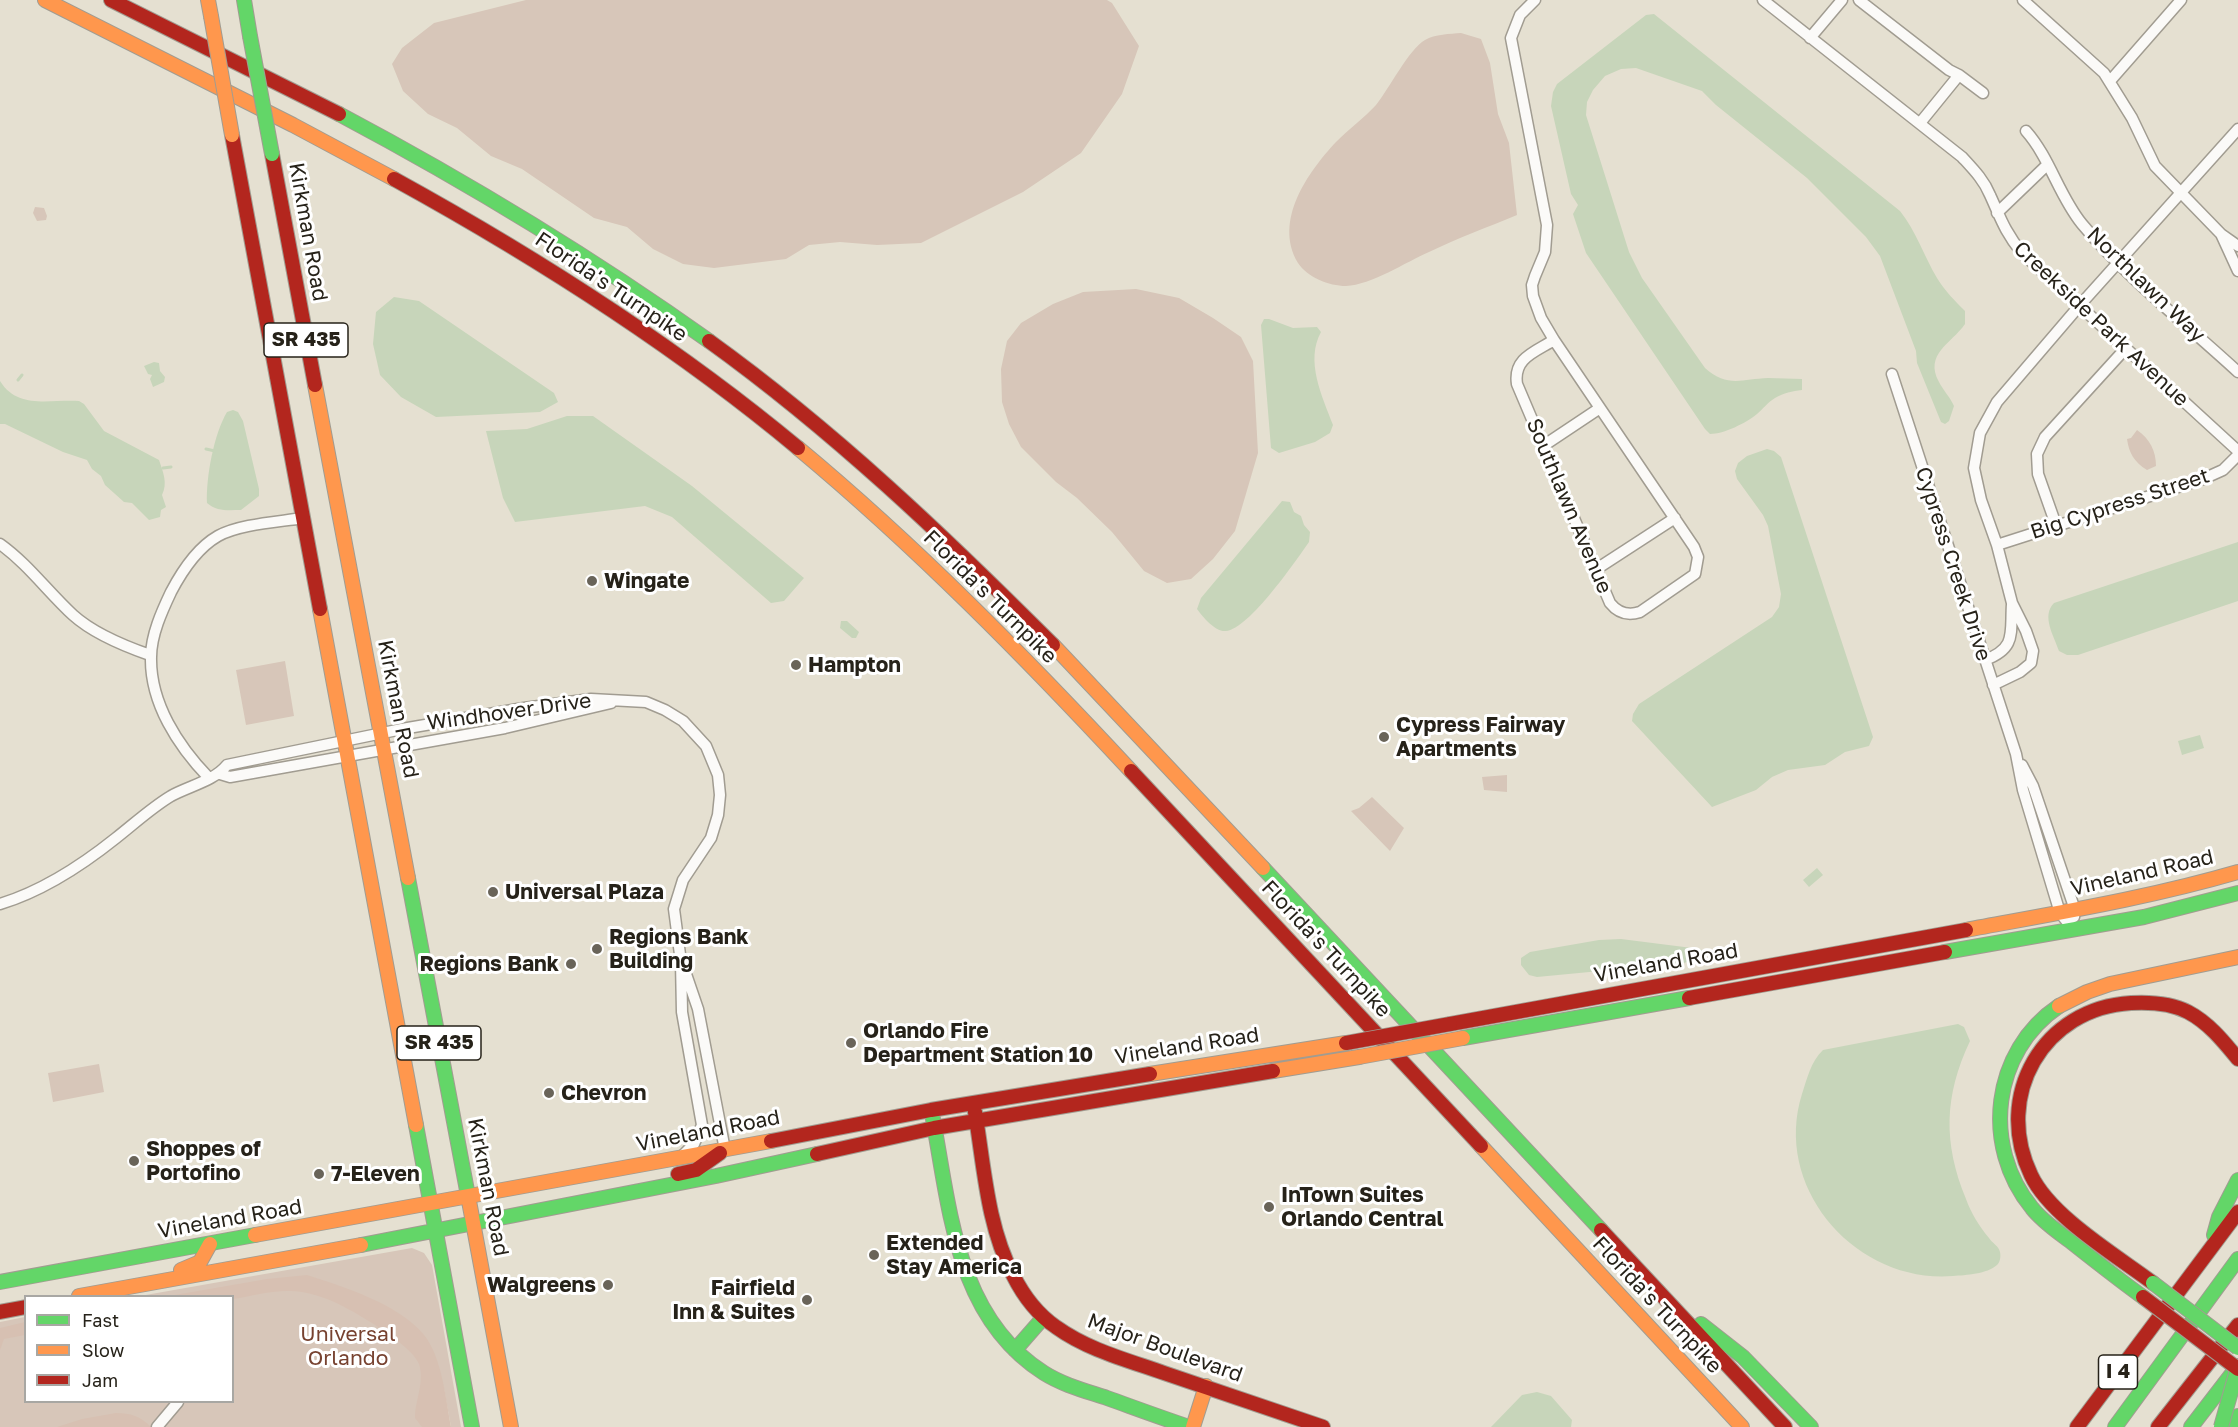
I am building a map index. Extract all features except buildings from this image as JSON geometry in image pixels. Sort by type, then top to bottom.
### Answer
[{"type":"main road","name":"Florida's Turnpike","points":[[45,0],[352,156],[442,205],[538,262],[635,326],[728,392],[811,458],[995,629],[1079,715],[1742,1427]]},
{"type":"main road","name":"Florida's Turnpike","points":[[111,0],[457,178],[554,236],[746,368],[830,435],[926,520],[1101,694],[1785,1427]]},
{"type":"main road","name":"SR 435","points":[[208,0],[472,1427]]},
{"type":"main road","name":"Kirkman Road","points":[[244,0],[511,1427]]},
{"type":"main road","name":"Vineland Road","points":[[0,1282],[725,1150],[931,1110],[1346,1043],[2060,913],[2160,894],[2238,872]]},
{"type":"main road","name":"Vineland Road","points":[[85,1295],[628,1194],[934,1128],[1359,1057],[1792,980],[2185,908],[2238,893]]},
{"type":"main road","points":[[1862,949],[1864,967]]},
{"type":"main road","points":[[2238,957],[2111,984],[2064,1003],[2041,1020],[2020,1046],[2010,1065],[1999,1106],[2002,1145],[2012,1179],[2021,1194],[2043,1220],[2143,1298],[2238,1367]]},
{"type":"main road","points":[[1789,962],[1792,980]]},
{"type":"main road","points":[[2238,1059],[2218,1034],[2192,1014],[2161,1003],[2123,1002],[2102,1005],[2074,1017],[2051,1035],[2032,1061],[2021,1089],[2017,1121],[2024,1160],[2041,1191],[2056,1208],[2238,1348]]},
{"type":"main road","name":"Major Boulevard","points":[[974,1103],[998,1239],[1009,1268],[1024,1296],[1043,1318],[1071,1337],[1101,1351],[1323,1427]]},
{"type":"main road","points":[[931,1110],[954,1236],[964,1271],[975,1296],[993,1325],[1015,1350],[1042,1372],[1071,1386],[1191,1427],[1206,1386]]},
{"type":"main road","points":[[716,1176],[739,1158],[796,1146],[850,1125]]},
{"type":"main road","points":[[628,1194],[651,1180],[696,1170],[725,1150]]},
{"type":"main road","points":[[2209,1251],[2219,1217],[2238,1180]]},
{"type":"main road","name":"I 4","points":[[2077,1427],[2238,1212]]},
{"type":"main road","points":[[139,1285],[198,1264],[205,1259],[210,1245]]},
{"type":"main road","points":[[2115,1427],[2238,1258]]},
{"type":"main road","points":[[1651,1283],[1743,1357],[1811,1427]]},
{"type":"main road","points":[[0,1312],[24,1307]]},
{"type":"main road","points":[[1015,1350],[1043,1318]]},
{"type":"main road","points":[[2158,1427],[2238,1325]]},
{"type":"main road","points":[[2191,1427],[2238,1367]]},
{"type":"main road","points":[[2221,1427],[2238,1367]]},
{"type":"main road","points":[[2235,1427],[2238,1416]]},
{"type":"street","name":"Southlawn Avenue","points":[[1535,0],[1520,15],[1511,38],[1547,225],[1545,252],[1535,276],[1533,296],[1541,318],[1554,340],[1675,518],[1698,557],[1695,574],[1640,612],[1632,614],[1615,609],[1610,603],[1517,384],[1515,373],[1518,366],[1524,359],[1554,340]]},
{"type":"street","name":"Creekside Park Avenue","points":[[1763,0],[1962,157],[1978,174],[1990,194],[2007,236],[2022,253],[2238,453]]},
{"type":"street","points":[[1810,38],[1842,0]]},
{"type":"street","points":[[1858,0],[1949,70],[1983,93]]},
{"type":"street","points":[[2023,0],[2104,73],[2132,118],[2154,166],[2221,234],[2238,246]]},
{"type":"street","points":[[2110,81],[2181,0]]},
{"type":"street","points":[[1920,123],[1959,75]]},
{"type":"street","points":[[1993,685],[2020,672],[2031,663],[2033,651],[2012,603],[1997,545],[1981,500],[1974,468],[1980,432],[1997,402],[2080,305],[2238,129]]},
{"type":"street","name":"Northlawn Way","points":[[2026,130],[2081,223],[2118,262],[2238,372]]},
{"type":"street","points":[[1997,213],[2047,165]]},
{"type":"street","points":[[2221,234],[2238,271]]},
{"type":"street","points":[[2056,525],[2038,474],[2037,454],[2045,437],[2126,348]]},
{"type":"street","name":"Cypress Creek Drive","points":[[1892,374],[2016,754],[2023,790],[2060,913],[2073,929]]},
{"type":"street","points":[[1543,446],[1600,408]]},
{"type":"street","name":"Big Cypress Street","points":[[1997,545],[2203,479],[2223,470],[2238,453]]},
{"type":"street","points":[[215,776],[192,758],[165,717],[153,684],[150,655],[160,614],[177,581],[198,552],[218,536],[227,532],[303,518]]},
{"type":"street","points":[[1595,570],[1675,518]]},
{"type":"street","points":[[0,544],[41,579],[74,616],[97,632],[150,655]]},
{"type":"street","points":[[1985,660],[2001,654],[2008,644],[2012,603]]},
{"type":"street","points":[[2008,644],[2023,640],[2029,641]]},
{"type":"street","name":"Windhover Drive","points":[[0,904],[24,897],[73,869],[171,796],[215,776],[227,765],[382,732],[524,708],[591,699],[626,700],[656,705],[683,721],[706,746],[717,775],[720,806],[706,847],[683,880],[675,905],[674,920],[681,962],[682,1012],[702,1125],[694,1144],[680,1158]]},
{"type":"street","name":"Windhover Drive","points":[[215,776],[230,777],[385,750],[526,723],[626,700]]},
{"type":"street","points":[[524,708],[526,723]]},
{"type":"street","name":"Cypress Creek Drive","points":[[2016,754],[2033,786],[2075,910],[2073,929]]},
{"type":"street","name":"Windhover Drive","points":[[681,962],[698,1009],[725,1150]]},
{"type":"street","points":[[682,1012],[698,1009]]},
{"type":"street","points":[[157,1427],[176,1403]]},
{"type":"green space","points":[[526,0],[1107,0],[1112,3],[1139,46],[1122,94],[1081,153],[1023,192],[921,243],[877,245],[840,242],[809,245],[786,259],[714,268],[683,264],[653,249],[627,227],[594,218],[522,169],[491,156],[457,128],[428,114],[403,91],[392,64],[402,48],[434,23]]},
{"type":"green space","points":[[1461,33],[1481,39],[1490,63],[1498,114],[1509,143],[1517,215],[1356,285],[1339,286],[1313,276],[1298,263],[1291,247],[1289,231],[1297,198],[1305,182],[1336,142],[1376,105],[1406,60],[1419,45],[1433,37]]},
{"type":"green space","points":[[35,207],[44,208],[46,220],[37,221],[33,213]]},
{"type":"green space","points":[[1136,289],[1179,298],[1213,318],[1241,337],[1253,361],[1258,453],[1235,531],[1213,559],[1191,579],[1167,583],[1144,571],[1112,532],[1021,447],[1009,424],[1002,402],[1001,369],[1007,341],[1021,323],[1053,304],[1083,292]]},
{"type":"green space","points":[[2137,430],[2149,441],[2155,455],[2156,466],[2147,470],[2135,460],[2128,444],[2127,439],[2131,438]]},
{"type":"green space","points":[[285,661],[294,716],[246,725],[236,670]]},
{"type":"green space","points":[[1507,775],[1507,792],[1484,790],[1482,777]]},
{"type":"green space","points":[[1372,797],[1404,828],[1390,851],[1351,811],[1359,808]]},
{"type":"green space","points":[[99,1064],[104,1092],[53,1102],[48,1073]]},
{"type":"green space","name":"Universal Orlando","points":[[412,1248],[424,1253],[432,1265],[461,1427],[451,1427],[444,1389],[434,1354],[444,1427],[0,1427],[0,1322],[24,1317],[24,1403],[234,1403],[234,1295],[146,1295]]},
{"type":"shaded area","points":[[1654,14],[1900,211],[1906,219],[1937,278],[1965,311],[1965,324],[1941,350],[1935,364],[1939,382],[1954,406],[1949,421],[1945,424],[1941,422],[1917,363],[1916,351],[1880,256],[1866,237],[1807,178],[1716,105],[1702,91],[1636,68],[1621,69],[1605,76],[1593,90],[1587,102],[1586,115],[1629,252],[1642,278],[1705,368],[1713,374],[1735,381],[1768,378],[1802,379],[1802,390],[1788,392],[1775,398],[1741,424],[1716,434],[1710,434],[1705,429],[1586,253],[1573,214],[1578,205],[1571,194],[1551,106],[1557,84],[1646,15]]},
{"type":"shaded area","points":[[394,297],[419,301],[554,393],[558,402],[540,412],[436,417],[401,397],[380,375],[373,344],[376,312]]},
{"type":"shaded area","points":[[1264,319],[1293,328],[1317,327],[1321,332],[1316,343],[1315,367],[1320,390],[1333,425],[1330,433],[1315,442],[1279,453],[1271,448],[1261,325]]},
{"type":"shaded area","points":[[154,362],[159,363],[160,371],[165,377],[164,382],[153,387],[150,379],[152,375],[148,374],[144,366]]},
{"type":"shaded area","points":[[0,381],[7,390],[25,400],[79,401],[84,404],[104,431],[159,460],[164,478],[165,486],[162,495],[166,507],[161,510],[160,517],[149,520],[132,503],[124,502],[105,485],[101,476],[92,469],[87,460],[63,452],[5,424],[0,424]]},
{"type":"shaded area","points":[[233,410],[238,412],[243,421],[259,496],[241,510],[223,510],[207,503],[208,481],[218,432],[227,412]]},
{"type":"shaded area","points":[[567,416],[593,416],[692,486],[804,578],[784,601],[771,603],[672,517],[645,506],[515,522],[503,498],[486,431],[527,429]]},
{"type":"shaded area","points":[[1767,449],[1781,457],[1873,737],[1869,746],[1845,752],[1825,765],[1788,770],[1772,777],[1756,790],[1712,807],[1632,721],[1633,714],[1639,704],[1772,617],[1779,607],[1781,594],[1768,526],[1763,515],[1737,479],[1735,471],[1738,463],[1747,456]]},
{"type":"shaded area","points":[[1282,501],[1290,502],[1294,512],[1301,516],[1310,532],[1309,542],[1259,607],[1236,627],[1222,631],[1210,623],[1197,609],[1201,598]]},
{"type":"shaded area","points":[[2238,542],[2238,601],[2078,655],[2067,655],[2059,651],[2049,620],[2050,608],[2054,603]]},
{"type":"shaded area","points":[[841,621],[847,621],[859,632],[856,638],[852,638],[840,628]]},
{"type":"shaded area","points":[[2200,735],[2204,748],[2182,755],[2178,741]]},
{"type":"shaded area","points":[[1817,868],[1823,875],[1809,887],[1803,880]]},
{"type":"shaded area","points":[[1621,939],[1700,949],[1705,952],[1704,956],[1684,963],[1537,977],[1529,975],[1521,965],[1521,958],[1530,952],[1599,940]]},
{"type":"shaded area","points":[[1958,1024],[1964,1027],[1970,1041],[1961,1061],[1951,1100],[1950,1139],[1953,1158],[1970,1209],[1982,1229],[1998,1248],[2000,1258],[1998,1264],[1993,1268],[1976,1274],[1953,1276],[1918,1274],[1885,1264],[1855,1247],[1830,1224],[1811,1195],[1799,1164],[1796,1129],[1802,1094],[1808,1076],[1815,1059],[1823,1050]]},
{"type":"shaded area","points":[[307,1275],[370,1298],[400,1314],[413,1324],[424,1335],[435,1355],[451,1427],[422,1427],[415,1418],[421,1371],[414,1356],[393,1337],[336,1303],[296,1291],[269,1292],[234,1299],[234,1295],[175,1295],[267,1279]]},
{"type":"shaded area","points":[[24,1322],[24,1335],[4,1339],[0,1350],[0,1328]]},
{"type":"shaded area","points":[[1537,1392],[1551,1396],[1572,1420],[1571,1427],[1491,1427],[1522,1395]]},
{"type":"shaded area","points":[[116,1413],[135,1416],[151,1427],[57,1427],[82,1419]]},
{"type":"waterway","points":[[18,380],[22,375]]},
{"type":"waterway","points":[[206,449],[215,451]]},
{"type":"waterway","points":[[163,468],[171,467]]},
{"type":"traffic: fast","points":[[244,0],[250,36]]},
{"type":"traffic: fast","points":[[250,36],[272,154]]},
{"type":"traffic: fast","points":[[339,114],[434,166],[574,250],[709,341]]},
{"type":"traffic: fast","points":[[1263,868],[1601,1230]]},
{"type":"traffic: fast","points":[[408,878],[469,1201]]},
{"type":"traffic: fast","points":[[1945,952],[2144,917],[2238,893]]},
{"type":"traffic: fast","points":[[1463,1038],[1689,998]]},
{"type":"traffic: fast","points":[[2059,1006],[2037,1025],[2019,1048],[2008,1073],[2001,1101],[2000,1129],[2005,1157],[2016,1183],[2040,1217],[2143,1297]]},
{"type":"traffic: fast","points":[[933,1119],[945,1190],[962,1260],[975,1293],[992,1323],[1015,1350],[1051,1377],[1189,1427]]},
{"type":"traffic: fast","points":[[416,1125],[472,1427]]},
{"type":"traffic: fast","points":[[361,1245],[716,1176],[817,1154]]},
{"type":"traffic: fast","points":[[2214,1235],[2219,1217],[2238,1180]]},
{"type":"traffic: fast","points":[[0,1282],[255,1235]]},
{"type":"traffic: fast","points":[[2115,1427],[2238,1259]]},
{"type":"traffic: fast","points":[[2153,1283],[2238,1348]]},
{"type":"traffic: fast","points":[[1015,1350],[1043,1318]]},
{"type":"traffic: fast","points":[[1701,1324],[1743,1357],[1811,1427]]},
{"type":"traffic: fast","points":[[2191,1427],[2238,1366]]},
{"type":"traffic: fast","points":[[2221,1427],[2238,1367]]},
{"type":"traffic: fast","points":[[2235,1427],[2238,1416]]},
{"type":"traffic: slow","points":[[45,0],[293,125],[394,179]]},
{"type":"traffic: slow","points":[[208,0],[211,16]]},
{"type":"traffic: slow","points":[[211,16],[232,135]]},
{"type":"traffic: slow","points":[[315,385],[408,878]]},
{"type":"traffic: slow","points":[[798,448],[885,524],[970,604],[1131,771]]},
{"type":"traffic: slow","points":[[320,609],[416,1125]]},
{"type":"traffic: slow","points":[[1053,645],[1263,868]]},
{"type":"traffic: slow","points":[[1966,930],[2137,897],[2238,872]]},
{"type":"traffic: slow","points":[[2059,1006],[2110,984],[2238,957]]},
{"type":"traffic: slow","points":[[1359,1057],[1463,1038]]},
{"type":"traffic: slow","points":[[1150,1074],[1346,1043]]},
{"type":"traffic: slow","points":[[1273,1071],[1359,1057]]},
{"type":"traffic: slow","points":[[255,1235],[771,1141]]},
{"type":"traffic: slow","points":[[1481,1146],[1742,1427]]},
{"type":"traffic: slow","points":[[469,1201],[511,1427]]},
{"type":"traffic: slow","points":[[181,1270],[200,1262],[210,1244]]},
{"type":"traffic: slow","points":[[85,1295],[361,1245]]},
{"type":"traffic: slow","points":[[1193,1427],[1206,1386]]},
{"type":"traffic: jam","points":[[111,0],[339,114]]},
{"type":"traffic: jam","points":[[232,135],[320,609]]},
{"type":"traffic: jam","points":[[272,154],[315,385]]},
{"type":"traffic: jam","points":[[394,179],[499,239],[602,304],[702,373],[798,448]]},
{"type":"traffic: jam","points":[[709,341],[755,375],[844,448],[971,564],[1053,645]]},
{"type":"traffic: jam","points":[[1131,771],[1481,1146]]},
{"type":"traffic: jam","points":[[1450,1024],[1966,930]]},
{"type":"traffic: jam","points":[[1689,998],[1945,952]]},
{"type":"traffic: jam","points":[[2153,1283],[2068,1220],[2040,1190],[2031,1175],[2021,1145],[2018,1116],[2023,1087],[2034,1061],[2051,1039],[2073,1021],[2100,1009],[2131,1003],[2160,1004],[2175,1007],[2196,1016],[2222,1040],[2238,1059]]},
{"type":"traffic: jam","points":[[1346,1043],[1450,1024]]},
{"type":"traffic: jam","points":[[817,1154],[934,1128],[1273,1071]]},
{"type":"traffic: jam","points":[[771,1141],[931,1110],[1150,1074]]},
{"type":"traffic: jam","points":[[975,1112],[997,1236],[1017,1282],[1031,1304],[1043,1316],[1068,1335],[1108,1354],[1323,1427]]},
{"type":"traffic: jam","points":[[678,1174],[696,1170],[720,1153]]},
{"type":"traffic: jam","points":[[2077,1427],[2238,1212]]},
{"type":"traffic: jam","points":[[1601,1230],[1785,1427]]},
{"type":"traffic: jam","points":[[2143,1297],[2238,1369]]},
{"type":"traffic: jam","points":[[0,1312],[24,1307]]},
{"type":"traffic: jam","points":[[2158,1427],[2238,1325]]},
{"type":"place","name":"Wingate","points":[[592,581]]},
{"type":"place","name":"Hampton","points":[[796,665]]},
{"type":"place","name":"Cypress Fairway Apartments","points":[[1384,737]]},
{"type":"place","name":"Universal Plaza","points":[[493,892]]},
{"type":"place","name":"Regions Bank Building","points":[[597,949]]},
{"type":"place","name":"Regions Bank","points":[[571,964]]},
{"type":"place","name":"Orlando Fire Department Station 10","points":[[851,1043]]},
{"type":"place","name":"Chevron","points":[[549,1093]]},
{"type":"place","name":"Shoppes of Portofino","points":[[134,1161]]},
{"type":"place","name":"7-Eleven","points":[[319,1174]]},
{"type":"place","name":"InTown Suites Orlando Central","points":[[1269,1207]]},
{"type":"place","name":"Extended Stay America","points":[[874,1255]]},
{"type":"place","name":"Walgreens","points":[[608,1285]]},
{"type":"place","name":"Fairfield Inn & Suites","points":[[807,1300]]}]
